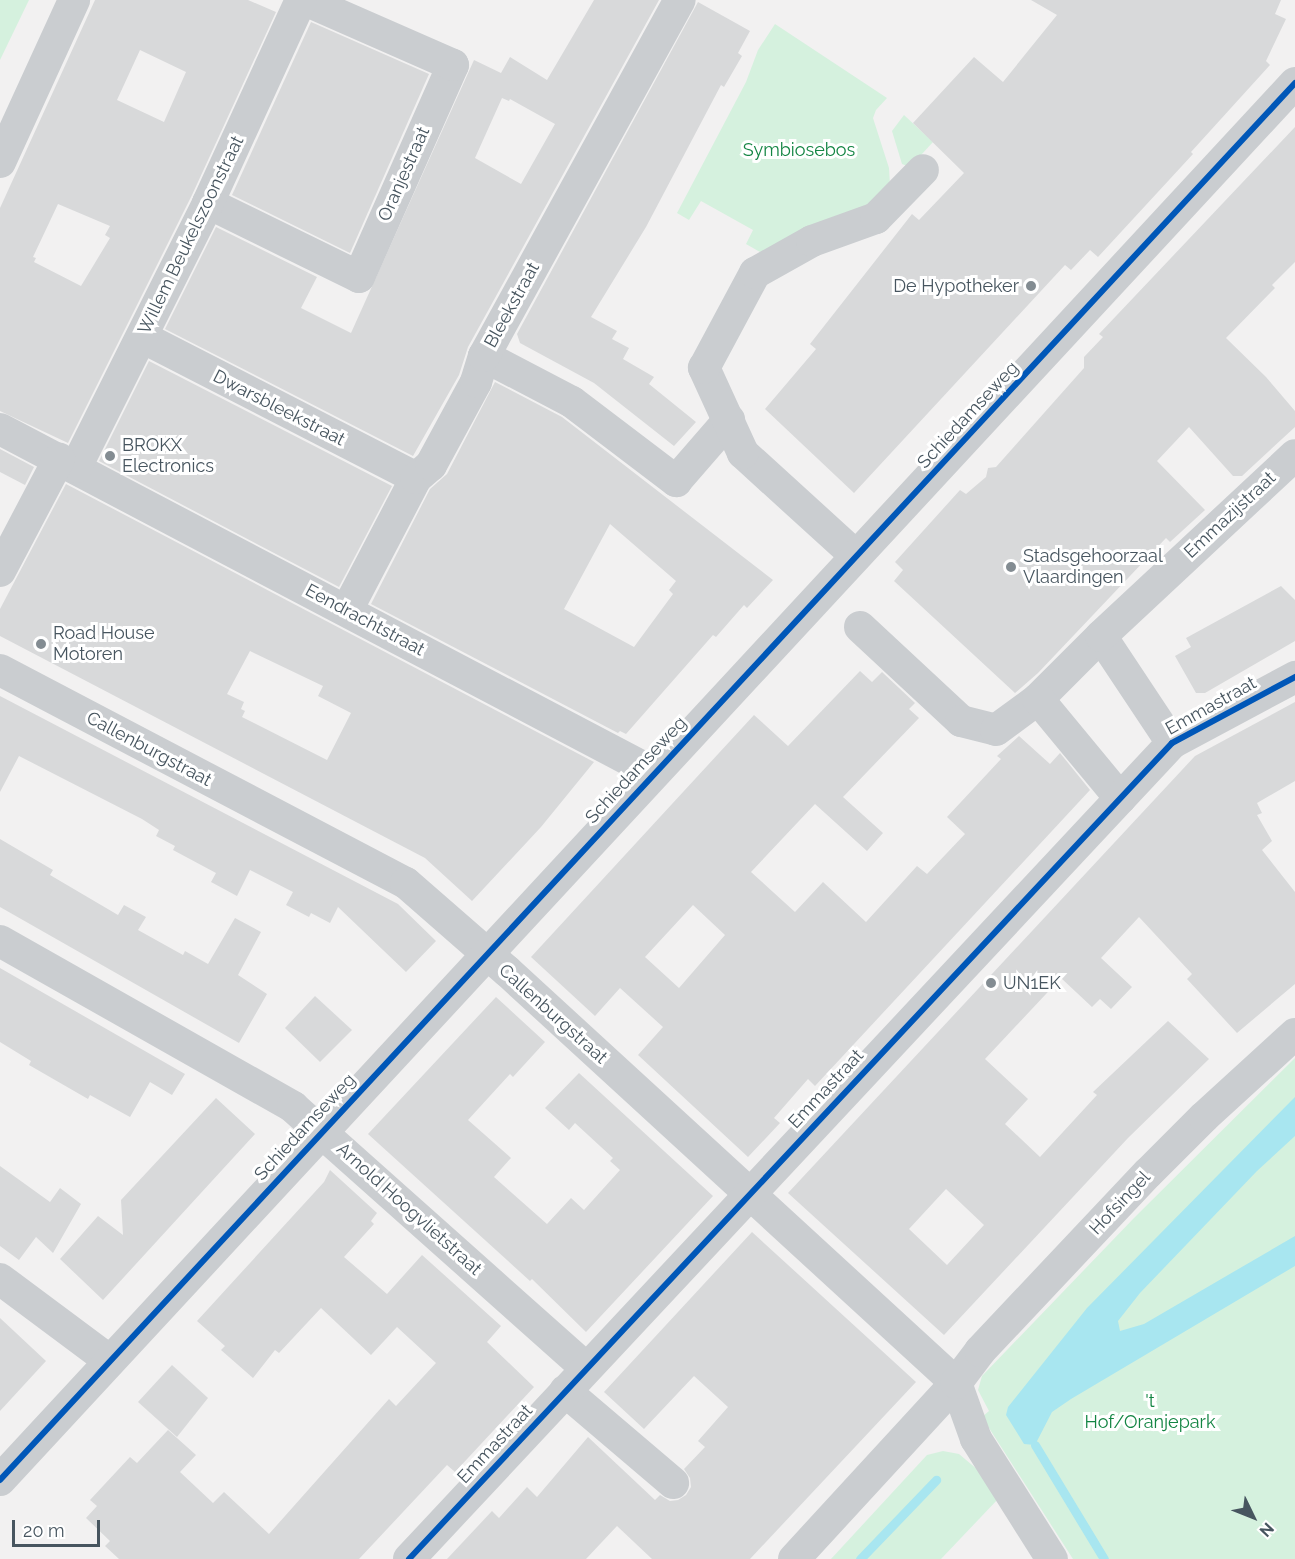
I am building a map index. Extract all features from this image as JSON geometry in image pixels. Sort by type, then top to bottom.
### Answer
[{"type":"street","points":[[0,162],[74,0]]},
{"type":"street","name":"Willem Beukelszoonstraat","points":[[0,571],[142,337],[303,0]]},
{"type":"street","name":"Oranjestraat","points":[[208,203],[359,277],[453,65],[303,0]]},
{"type":"street","name":"Bleekstraat","points":[[347,610],[416,478],[431,465],[476,382],[484,356],[680,0]]},
{"type":"street","name":"Schiedamseweg","points":[[0,1480],[1295,83]]},
{"type":"street","points":[[856,556],[743,453],[704,368],[755,273],[812,241],[876,218],[923,170]]},
{"type":"street","name":"Dwarsbleekstraat","points":[[142,337],[416,478]]},
{"type":"street","points":[[484,356],[572,402],[676,481],[729,420]]},
{"type":"street","name":"Eendrachtstraat","points":[[0,429],[654,773]]},
{"type":"street","name":"Emmazijstraat","points":[[860,627],[962,721],[996,730],[1038,699],[1101,636],[1295,455]]},
{"type":"street","points":[[1101,636],[1172,742]]},
{"type":"street","name":"Callenburgstraat","points":[[0,670],[406,883],[750,1193],[956,1383]]},
{"type":"street","name":"Emmastraat","points":[[410,1559],[1172,742],[1295,677]]},
{"type":"street","points":[[1038,699],[1120,798]]},
{"type":"street","name":"Arnold Hoogvlietstraat","points":[[0,941],[293,1107],[322,1131],[576,1380],[673,1483]]},
{"type":"street","name":"Hofsingel","points":[[794,1559],[956,1383],[980,1351],[1148,1173],[1204,1117],[1295,1034]]},
{"type":"street","points":[[0,1279],[110,1361]]},
{"type":"street","points":[[956,1383],[976,1439],[1052,1559]]},
{"type":"green space","points":[[0,0],[29,0],[0,60]]},
{"type":"green space","name":"Symbiosebos","points":[[775,24],[887,98],[876,110],[873,118],[889,168],[890,185],[880,199],[760,252],[746,244],[753,230],[701,201],[689,220],[677,213],[746,82],[758,50]]},
{"type":"green space","points":[[904,115],[933,142],[910,167],[902,164],[892,131]]},
{"type":"green space","name":"'t Hof/Oranjepark","points":[[1295,1058],[1295,1559],[1073,1559],[982,1417],[989,1411],[978,1390],[982,1376],[1134,1218]]},
{"type":"green space","points":[[943,1451],[959,1454],[978,1470],[999,1498],[941,1559],[831,1559],[927,1455]]},
{"type":"water","points":[[1295,1097],[1295,1136],[1257,1171],[1140,1293],[1118,1321],[1120,1331],[1144,1324],[1295,1236],[1295,1266],[1071,1399],[1052,1412],[1035,1445],[1024,1444],[1006,1415],[1008,1407],[1087,1308]]},
{"type":"building","points":[[95,0],[248,0],[276,12],[192,195],[68,443],[0,411],[0,208]],"holes":[[[140,50],[186,72],[164,122],[117,100]],[[58,204],[110,226],[105,235],[110,238],[81,286],[34,262],[36,258],[33,257]]]},
{"type":"building","points":[[594,0],[659,0],[468,347],[459,375],[413,456],[165,329],[216,227],[317,277],[301,308],[351,333],[474,60],[501,73],[510,57],[547,80]],"holes":[[[502,98],[509,101],[510,99],[555,124],[521,184],[475,158]]]},
{"type":"building","points":[[1031,0],[1281,0],[1275,14],[1286,19],[1266,61],[1270,65],[1191,152],[1193,154],[1098,257],[1090,250],[1071,270],[1065,265],[854,493],[765,409],[816,349],[810,344],[912,214],[919,220],[964,173],[913,123],[974,57],[1003,82],[1057,15]]},
{"type":"building","points":[[698,2],[750,31],[738,53],[742,56],[724,87],[721,85],[646,227],[591,317],[617,331],[612,339],[629,348],[623,359],[654,377],[649,384],[696,422],[674,446],[594,383],[520,343],[517,334]]},
{"type":"building","points":[[311,22],[429,74],[350,253],[232,195]]},
{"type":"building","points":[[1295,127],[1295,262],[1272,285],[1275,288],[1226,338],[1266,377],[1295,411],[1295,427],[1242,476],[1233,476],[1189,427],[1157,461],[1205,510],[1170,542],[1166,538],[1038,673],[1015,693],[894,581],[903,570],[895,562],[960,490],[966,494],[986,477],[988,468],[996,467],[1084,368],[1084,357],[1103,337],[1099,334]]},
{"type":"building","points":[[149,361],[392,486],[339,587],[99,461]]},
{"type":"building","points":[[495,382],[562,417],[773,580],[747,608],[744,605],[716,637],[713,635],[626,734],[620,731],[618,733],[371,604],[430,489],[447,474]],"holes":[[[610,524],[676,581],[669,590],[673,594],[634,647],[564,609]]]},
{"type":"building","points":[[0,449],[34,467],[25,485],[0,472]]},
{"type":"building","points":[[66,484],[594,762],[541,827],[472,901],[425,858],[0,636],[0,609]],"holes":[[[250,651],[323,686],[318,696],[351,713],[327,760],[242,717],[245,711],[241,709],[244,702],[227,694]]]},
{"type":"building","points":[[1281,586],[1295,600],[1295,641],[1205,693],[1196,693],[1175,656],[1191,647],[1186,638]]},
{"type":"building","points":[[860,671],[872,682],[882,672],[915,703],[909,709],[919,718],[843,797],[883,833],[867,851],[815,804],[751,872],[795,912],[823,882],[866,922],[917,866],[927,874],[965,834],[947,817],[1001,759],[997,756],[1019,736],[1050,764],[1060,753],[1090,790],[815,1086],[808,1079],[774,1118],[780,1123],[748,1157],[638,1055],[663,1027],[620,988],[595,1016],[531,957],[754,715],[788,746]],"holes":[[[693,905],[725,935],[679,988],[645,957]]]},
{"type":"building","points":[[0,696],[398,904],[436,941],[406,972],[338,907],[330,923],[311,913],[309,917],[286,905],[293,892],[250,870],[237,896],[211,882],[216,873],[173,850],[175,846],[156,836],[159,830],[142,819],[19,756],[0,792]]},
{"type":"building","points":[[1295,702],[1295,781],[1257,803],[1262,813],[1257,815],[1272,841],[1262,850],[1295,892],[1295,984],[1237,1033],[1187,979],[1192,974],[1139,917],[1101,958],[1132,987],[1111,1009],[1100,999],[1092,1007],[1061,978],[985,1059],[1028,1099],[1005,1124],[1040,1157],[1097,1095],[1093,1092],[1168,1021],[1209,1059],[1128,1138],[944,1335],[788,1193],[1195,756]],"holes":[[[946,1189],[984,1225],[947,1265],[909,1229]]]},
{"type":"building","points":[[0,839],[53,870],[50,875],[118,915],[124,905],[146,917],[138,930],[183,955],[185,951],[208,964],[235,918],[261,932],[238,975],[267,994],[239,1043],[0,907]]},
{"type":"building","points":[[0,968],[185,1074],[172,1095],[150,1082],[130,1117],[90,1095],[88,1099],[29,1065],[31,1061],[0,1042]]},
{"type":"building","points":[[315,996],[352,1030],[320,1062],[285,1028]]},
{"type":"building","points":[[496,997],[545,1042],[513,1077],[510,1074],[468,1120],[511,1158],[494,1177],[547,1224],[571,1198],[584,1210],[620,1170],[610,1161],[613,1158],[575,1123],[569,1130],[545,1108],[579,1073],[713,1196],[586,1332],[532,1279],[530,1281],[368,1134]]},
{"type":"building","points":[[216,1098],[255,1134],[103,1300],[60,1259],[98,1216],[123,1235],[121,1200]]},
{"type":"building","points":[[0,1166],[50,1202],[60,1188],[81,1204],[53,1253],[36,1237],[19,1260],[0,1246]]},
{"type":"building","points":[[330,1170],[377,1213],[371,1221],[374,1224],[344,1257],[387,1294],[422,1255],[501,1326],[487,1342],[534,1387],[455,1472],[447,1465],[359,1559],[119,1559],[105,1546],[110,1541],[86,1518],[97,1506],[90,1500],[130,1457],[137,1463],[168,1430],[196,1455],[180,1472],[213,1503],[224,1492],[269,1534],[389,1399],[396,1406],[436,1363],[397,1327],[371,1355],[321,1308],[279,1353],[275,1350],[253,1378],[221,1350],[225,1346],[197,1321],[324,1182]]},
{"type":"building","points":[[752,1232],[916,1382],[750,1559],[652,1559],[617,1526],[586,1559],[447,1559],[492,1511],[499,1518],[527,1487],[537,1497],[588,1437],[655,1500],[660,1495],[670,1501],[678,1500],[686,1495],[691,1487],[690,1478],[684,1469],[705,1447],[698,1441],[728,1407],[694,1376],[644,1429],[604,1392]]},
{"type":"building","points":[[0,1318],[46,1361],[0,1411]]},
{"type":"building","points":[[172,1365],[208,1398],[177,1437],[138,1402]]},
{"type":"waterway","points":[[1035,1445],[1104,1559]]},
{"type":"waterway","points":[[860,1559],[936,1480]]},
{"type":"cycle path","points":[[0,1480],[1295,83]]},
{"type":"cycle path","points":[[409,1559],[1172,743],[1295,677]]},
{"type":"place","name":"De Hypotheker","points":[[1031,286]]},
{"type":"place","name":"BROKX Electronics","points":[[110,456]]},
{"type":"place","name":"Stadsgehoorzaal Vlaardingen","points":[[1011,567]]},
{"type":"place","name":"Road House Motoren","points":[[41,644]]},
{"type":"place","name":"UN1EK","points":[[991,983]]}]
